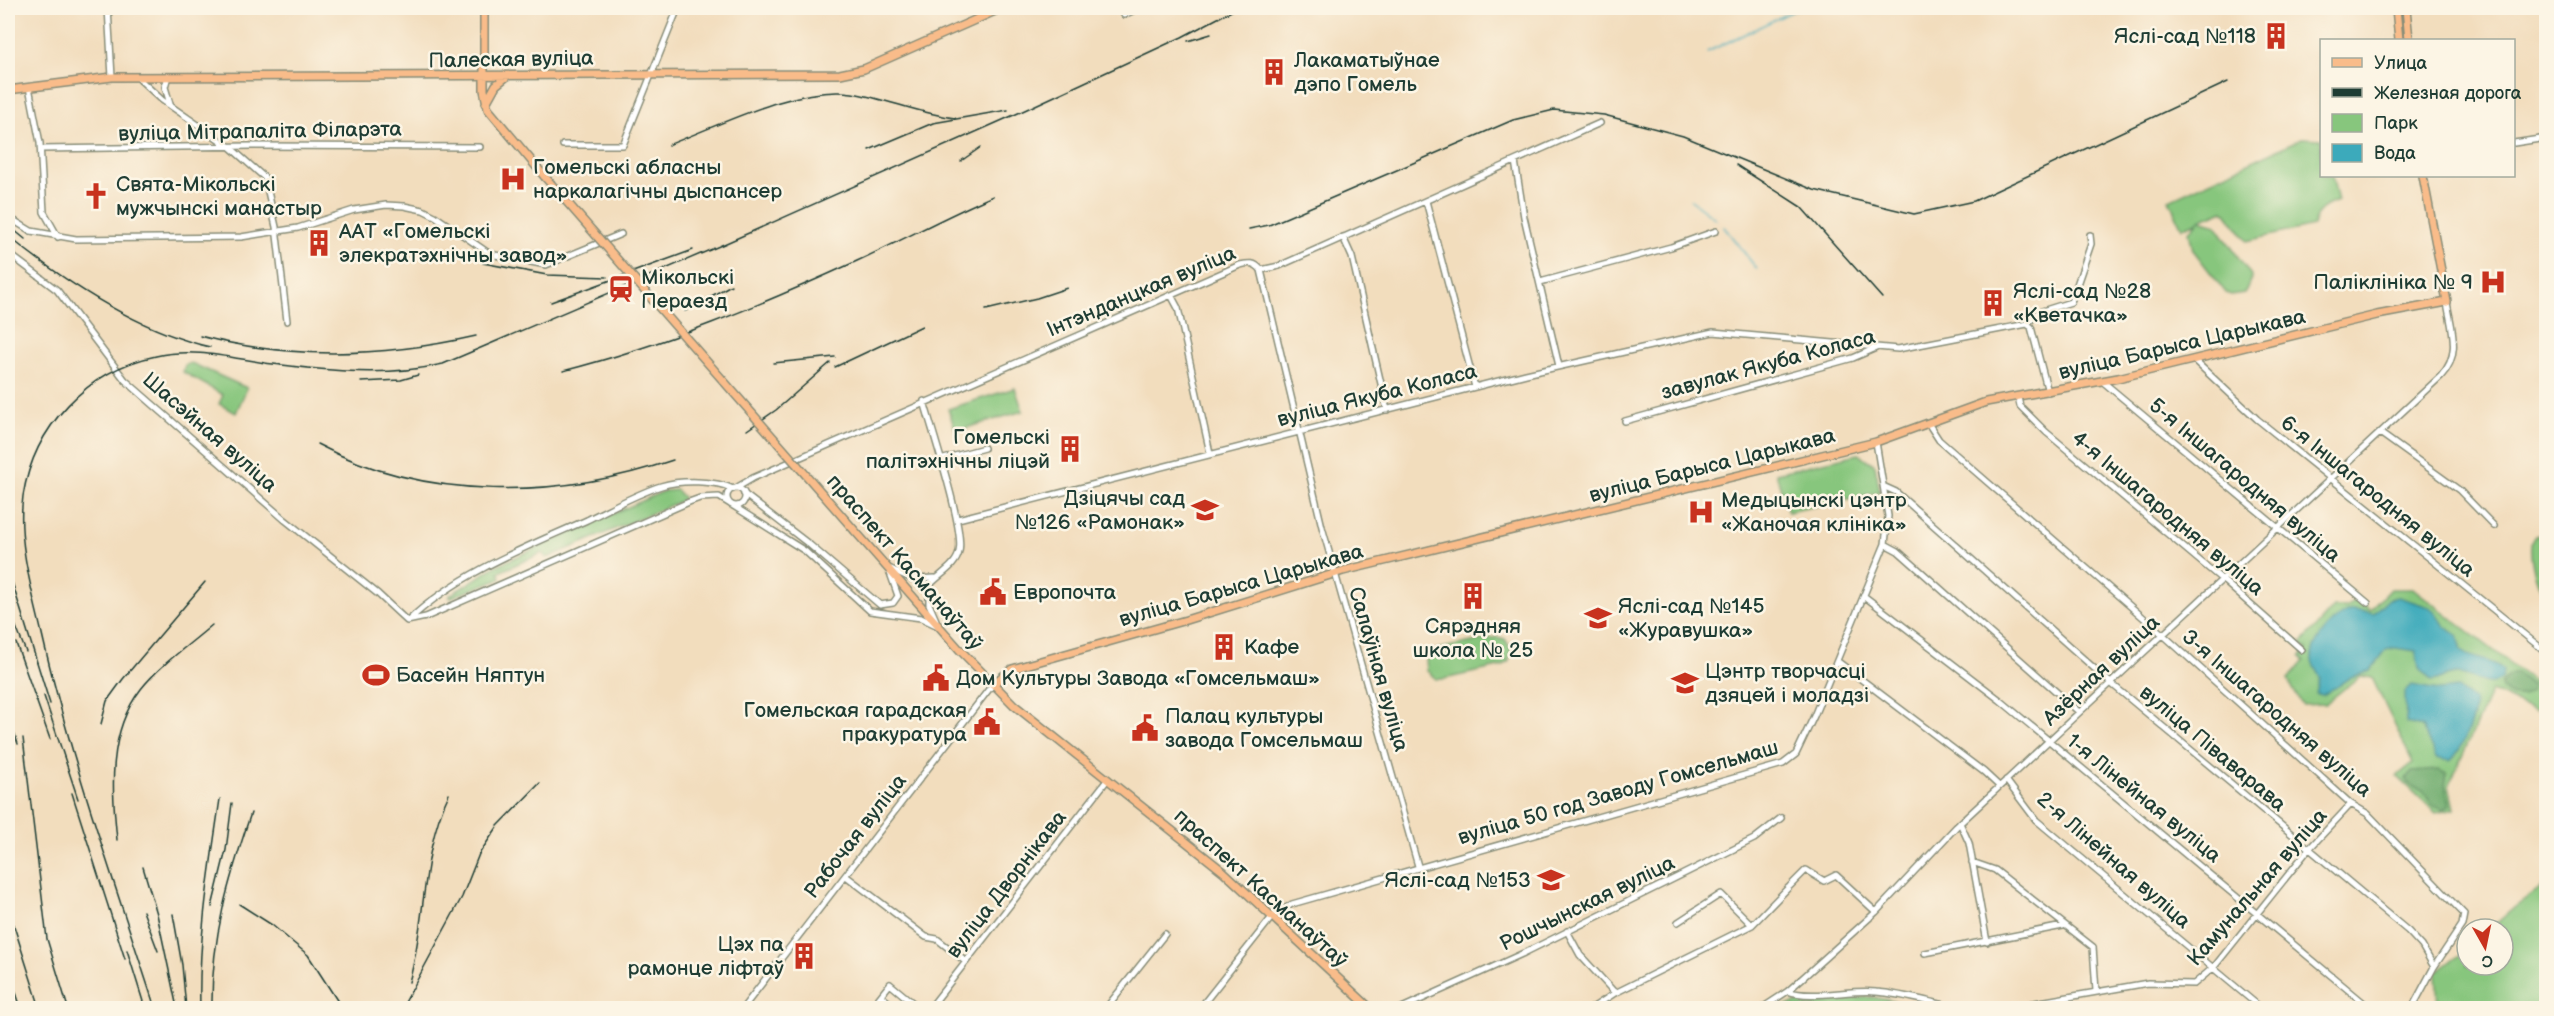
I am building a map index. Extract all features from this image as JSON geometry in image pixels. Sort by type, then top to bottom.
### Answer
[{"type":"main road","name":"праспект Касманаўтаў","points":[[484,8],[484,77],[488,110],[938,626],[1018,708],[1224,872],[1370,1008]]},
{"type":"main road","name":"Палеская вуліца","points":[[8,90],[112,77],[484,77],[846,73],[864,69],[1002,8]]},
{"type":"main road","points":[[2396,8],[2399,39],[2409,38],[2406,8]]},
{"type":"main road","points":[[486,102],[496,85],[512,75]]},
{"type":"main road","points":[[2423,177],[2446,302]]},
{"type":"main road","name":"вуліца Барыса Царыкава","points":[[993,684],[1012,669],[1186,620],[1335,574],[1876,442],[1986,402],[2102,381],[2377,315],[2446,302]]},
{"type":"street","points":[[108,8],[112,77]]},
{"type":"street","points":[[563,145],[623,145],[678,8]]},
{"type":"street","points":[[1122,8],[1124,15],[1139,8]]},
{"type":"street","points":[[168,76],[165,87],[171,106]]},
{"type":"street","points":[[137,77],[171,106],[230,147],[265,178],[276,233],[287,321]]},
{"type":"street","points":[[29,87],[41,149],[44,212],[58,237]]},
{"type":"street","points":[[151,90],[159,91],[165,87]]},
{"type":"street","name":"Інтэнданцкая вуліца","points":[[735,488],[924,402],[1240,265],[1250,263],[1257,265],[1261,270],[1279,266],[1600,123]]},
{"type":"street","points":[[2515,143],[2547,138]]},
{"type":"street","name":"вуліца Мітрапаліта Філарэта","points":[[41,149],[480,147]]},
{"type":"street","points":[[1515,161],[1559,366]]},
{"type":"street","points":[[1426,201],[1475,387]]},
{"type":"street","points":[[8,217],[31,231],[58,237],[241,237],[276,233],[354,210],[386,205],[404,206],[423,210],[435,216],[490,254],[546,265],[621,234]]},
{"type":"street","points":[[1540,282],[1671,247],[1716,231]]},
{"type":"street","points":[[2048,392],[2031,327],[2027,324],[2039,312],[2071,302],[2091,244],[2090,235]]},
{"type":"street","points":[[1343,237],[1352,257],[1387,410]]},
{"type":"street","name":"Шасэйная вуліца","points":[[8,253],[57,290],[125,380],[284,519],[407,621]]},
{"type":"street","name":"Салаўіная вуліца","points":[[1261,270],[1298,433],[1335,574],[1418,866]]},
{"type":"street","points":[[1171,295],[1178,308],[1210,453]]},
{"type":"street","name":"Азёрная вуліца","points":[[1762,1008],[1788,991],[1876,912],[1960,823],[2447,370],[2455,350],[2446,302]]},
{"type":"street","name":"завулак Якуба Коласа","points":[[1625,421],[1852,358],[1878,348],[1898,349],[2027,324]]},
{"type":"street","name":"вуліца Якуба Коласа","points":[[958,519],[1559,366],[1713,332],[1878,348]]},
{"type":"street","name":"6-я Іншагародняя вуліца","points":[[2194,360],[2222,389],[2330,480],[2547,652]]},
{"type":"street","name":"5-я Іншагародняя вуліца","points":[[2102,381],[2276,529],[2368,603]]},
{"type":"street","name":"4-я Іншагародняя вуліца","points":[[2018,397],[2020,406],[2046,432],[2302,650]]},
{"type":"street","points":[[924,402],[958,519],[959,553],[953,563],[935,578],[927,594],[938,626]]},
{"type":"street","name":"3-я Іншагародняя вуліца","points":[[1928,423],[1939,440],[2163,635],[2351,804],[2368,814],[2464,914],[2462,925],[2434,967]]},
{"type":"street","points":[[2380,433],[2459,490],[2494,526]]},
{"type":"street","name":"вуліца 50 год Заводу Гомсельмаш","points":[[1272,917],[1285,907],[1308,898],[1418,866],[1568,827],[1784,764],[1796,754],[1885,544],[1888,522],[1885,487],[1876,442]]},
{"type":"street","points":[[940,460],[984,448]]},
{"type":"street","name":"Інтэнданцкая вуліца","points":[[743,493],[753,478]]},
{"type":"street","points":[[407,621],[430,600],[510,555],[662,485],[710,484],[735,488],[810,545],[880,605],[893,603],[898,596],[894,580],[884,564]]},
{"type":"street","name":"вуліца Піваварава","points":[[1885,487],[1896,492],[2111,683],[2408,932],[2422,946],[2434,967]]},
{"type":"street","points":[[731,505],[727,496],[735,488]]},
{"type":"street","points":[[731,505],[741,505],[745,500],[743,493]]},
{"type":"street","points":[[407,621],[426,617],[700,498],[719,497],[805,551],[870,611],[921,618],[938,626]]},
{"type":"street","points":[[1885,544],[1898,551],[2079,712]]},
{"type":"street","points":[[884,564],[900,575],[912,579],[935,578]]},
{"type":"street","name":"1-я Лінейная вуліца","points":[[1864,596],[2049,741],[2370,1008]]},
{"type":"street","points":[[1837,661],[1984,772],[1999,786]]},
{"type":"street","name":"Рабочая вуліца","points":[[744,1008],[993,684]]},
{"type":"street","name":"вуліца Дворнікава","points":[[930,1008],[1108,779]]},
{"type":"street","name":"2-я Лінейная вуліца","points":[[2006,780],[2036,820],[2261,1008]]},
{"type":"street","name":"Камунальная вуліца","points":[[2006,1008],[2148,983],[2194,984],[2214,967],[2308,850],[2351,804]]},
{"type":"street","name":"Рошчынская вуліца","points":[[1402,1008],[1755,839],[1781,818]]},
{"type":"street","points":[[1960,823],[1972,862],[1987,942]]},
{"type":"street","points":[[1972,862],[1995,870],[2063,926],[2093,947],[2096,991]]},
{"type":"street","points":[[1592,1008],[1615,993],[1752,925],[1806,870],[1824,881],[1836,875],[1876,912]]},
{"type":"street","points":[[846,876],[913,927],[927,937],[936,939],[966,962]]},
{"type":"street","points":[[1678,922],[1721,894],[1752,925]]},
{"type":"street","points":[[1200,1008],[1272,917]]},
{"type":"street","points":[[1925,953],[2063,926]]},
{"type":"street","points":[[1567,931],[1580,955],[1615,993]]},
{"type":"street","points":[[1106,1008],[1165,934]]},
{"type":"street","points":[[2412,1008],[2434,967]]},
{"type":"street","points":[[871,1008],[890,984],[919,1008]]},
{"type":"street","points":[[1788,991],[1799,994],[1880,992],[1959,1008]]},
{"type":"street","points":[[881,996],[896,1008]]},
{"type":"green space","points":[[2302,138],[2320,139],[2320,177],[2332,177],[2338,201],[2321,210],[2313,226],[2247,241],[2224,210],[2200,220],[2216,225],[2250,274],[2252,280],[2244,293],[2231,295],[2226,293],[2193,250],[2189,232],[2199,221],[2182,228],[2169,200]]},
{"type":"green space","points":[[191,363],[247,388],[236,413],[219,404],[223,395],[183,372],[185,365]]},
{"type":"green space","points":[[1015,388],[1023,411],[956,431],[948,409]]},
{"type":"green space","points":[[1858,454],[1875,465],[1880,492],[1788,512],[1776,473]]},
{"type":"green space","points":[[676,490],[683,500],[547,558],[542,553],[499,572],[501,578],[450,598],[450,595],[496,566],[664,491]]},
{"type":"green space","points":[[2535,535],[2542,535],[2545,542],[2546,598],[2542,593],[2531,557],[2532,540]]},
{"type":"green space","points":[[2390,589],[2414,589],[2546,691],[2546,707],[2539,704],[2535,711],[2491,691],[2449,786],[2454,809],[2436,813],[2397,776],[2413,763],[2372,678],[2360,676],[2325,704],[2302,705],[2288,680],[2304,661],[2300,657],[2307,650],[2301,644],[2334,607],[2347,607],[2355,599],[2370,610]]},
{"type":"green space","points":[[1497,637],[1505,639],[1511,649],[1509,661],[1503,666],[1444,679],[1436,679],[1427,671],[1426,659],[1438,649]]},
{"type":"green space","points":[[2516,673],[2531,685],[2532,690],[2529,693],[2521,696],[2513,695],[2502,689],[2501,684],[2508,676]]},
{"type":"green space","points":[[2438,770],[2447,774],[2445,785],[2449,805],[2443,810],[2433,806],[2424,793],[2409,784],[2406,779],[2412,772]]},
{"type":"green space","points":[[2546,885],[2546,1008],[2438,1008],[2436,972],[2455,959],[2455,977],[2515,977],[2515,917],[2504,917]]},
{"type":"green space","points":[[1872,997],[1928,1008],[1777,1008],[1800,1002]]},
{"type":"water","points":[[2398,597],[2426,606],[2435,612],[2445,626],[2458,636],[2462,651],[2472,657],[2499,666],[2503,670],[2502,679],[2486,683],[2465,675],[2455,674],[2432,681],[2419,669],[2416,651],[2396,648],[2386,650],[2370,671],[2351,677],[2323,695],[2316,694],[2320,678],[2312,661],[2312,653],[2325,630],[2339,617],[2352,610],[2374,613],[2389,599]]},
{"type":"water","points":[[2412,685],[2439,690],[2458,688],[2475,701],[2467,733],[2459,750],[2450,761],[2436,758],[2422,727],[2406,723],[2405,692]]},
{"type":"waterway","points":[[1707,52],[1799,8]]},
{"type":"waterway","points":[[1691,200],[1716,219]]},
{"type":"waterway","points":[[1724,227],[1757,269]]},
{"type":"railway","points":[[155,1008],[66,729],[34,600],[24,548],[23,496],[29,471],[52,425],[86,388],[131,363],[171,354],[200,353],[294,367],[358,372],[380,372],[443,364],[724,244],[1014,115],[1182,37],[1237,8]]},
{"type":"railway","points":[[1188,41],[1211,34]]},
{"type":"railway","points":[[1249,229],[1269,225],[1513,120],[1554,110],[1604,115],[1683,136],[1814,190],[1914,214],[1974,201],[2228,82]]},
{"type":"railway","points":[[668,145],[783,101],[830,92],[852,93],[955,118]]},
{"type":"railway","points":[[869,150],[933,123],[1008,110]]},
{"type":"railway","points":[[961,161],[981,147]]},
{"type":"railway","points":[[1736,165],[1801,207],[1882,298]]},
{"type":"railway","points":[[563,371],[638,349],[749,308],[857,261],[993,196]]},
{"type":"railway","points":[[8,225],[25,239]]},
{"type":"railway","points":[[8,236],[78,287],[130,317],[156,329],[210,347]]},
{"type":"railway","points":[[551,302],[693,250]]},
{"type":"railway","points":[[483,263],[547,275],[607,277]]},
{"type":"railway","points":[[685,311],[731,285]]},
{"type":"railway","points":[[986,310],[1067,288]]},
{"type":"railway","points":[[835,367],[922,326]]},
{"type":"railway","points":[[200,336],[269,349],[338,353],[407,348],[476,336]]},
{"type":"railway","points":[[773,363],[835,357]]},
{"type":"railway","points":[[747,430],[776,410],[830,363]]},
{"type":"railway","points":[[361,382],[401,380],[418,375]]},
{"type":"railway","points":[[317,444],[359,463],[403,476],[447,485],[493,488],[539,487],[585,482],[629,473],[673,460]]},
{"type":"railway","points":[[8,569],[50,704]]},
{"type":"railway","points":[[101,724],[107,701],[123,679],[205,582]]},
{"type":"railway","points":[[8,607],[26,652]]},
{"type":"railway","points":[[117,840],[113,781],[114,762],[122,724],[141,689],[175,655],[212,625]]},
{"type":"railway","points":[[16,643],[50,739]]},
{"type":"railway","points":[[44,696],[78,799]]},
{"type":"railway","points":[[8,714],[18,744]]},
{"type":"railway","points":[[23,738],[47,939],[68,1008]]},
{"type":"railway","points":[[402,1008],[462,897],[479,854],[498,826],[540,783]]},
{"type":"railway","points":[[72,793],[125,959]]},
{"type":"railway","points":[[409,982],[419,934],[428,863],[433,840],[449,794]]},
{"type":"railway","points":[[200,1008],[203,929],[220,799]]},
{"type":"railway","points":[[212,907],[226,850],[232,803]]},
{"type":"railway","points":[[212,1008],[212,982],[218,933],[235,861],[251,813]]},
{"type":"railway","points":[[143,867],[157,914],[177,1008]]},
{"type":"railway","points":[[239,904],[272,925],[308,955],[342,1008]]},
{"type":"railway","points":[[8,907],[40,1008]]},
{"type":"railway","points":[[143,911],[158,951]]},
{"type":"railway","points":[[173,914],[182,965],[186,1008]]},
{"type":"railway","points":[[127,950],[145,1008]]},
{"type":"railway","points":[[8,968],[21,1008]]},
{"type":"place","name":"Яслі-сад №118","points":[[2276,36]]},
{"type":"place","name":"Лакаматыўнае дэпо Гомель","points":[[1274,72]]},
{"type":"place","name":"Гомельскі абласны наркалагічны дыспансер","points":[[513,179]]},
{"type":"place","name":"Свята-Мікольскі мужчынскі манастыр","points":[[96,196]]},
{"type":"place","name":"ААТ «Гомельскі элекратэхнічны завод»","points":[[319,243]]},
{"type":"place","name":"Паліклініка № 9","points":[[2493,282]]},
{"type":"place","name":"Мікольскі Пераезд","points":[[621,289]]},
{"type":"place","name":"Яслі-сад №28 «Кветачка»","points":[[1993,303]]},
{"type":"place","name":"Гомельскі палітэхнічны ліцэй","points":[[1070,449]]},
{"type":"place","name":"Дзіцячы сад №126 «Рамонак»","points":[[1205,510]]},
{"type":"place","name":"Медыцынскі цэнтр «Жаночая клініка»","points":[[1701,512]]},
{"type":"place","name":"Европочта","points":[[993,592]]},
{"type":"place","name":"Сярэдняя школа № 25","points":[[1473,596]]},
{"type":"place","name":"Яслі-сад №145 «Журавушка»","points":[[1598,618]]},
{"type":"place","name":"Кафе","points":[[1224,647]]},
{"type":"place","name":"Басейн Няптун","points":[[376,675]]},
{"type":"place","name":"Дом Культуры Завода «Гомсельмаш»","points":[[936,678]]},
{"type":"place","name":"Цэнтр творчасці дзяцей і моладзі","points":[[1685,683]]},
{"type":"place","name":"Гомельская гарадская пракуратура","points":[[987,722]]},
{"type":"place","name":"Палац культуры завода Гомсельмаш","points":[[1145,728]]},
{"type":"place","name":"Яслі-сад №153","points":[[1551,880]]},
{"type":"place","name":"Цэх па рамонце ліфтаў","points":[[804,956]]}]
